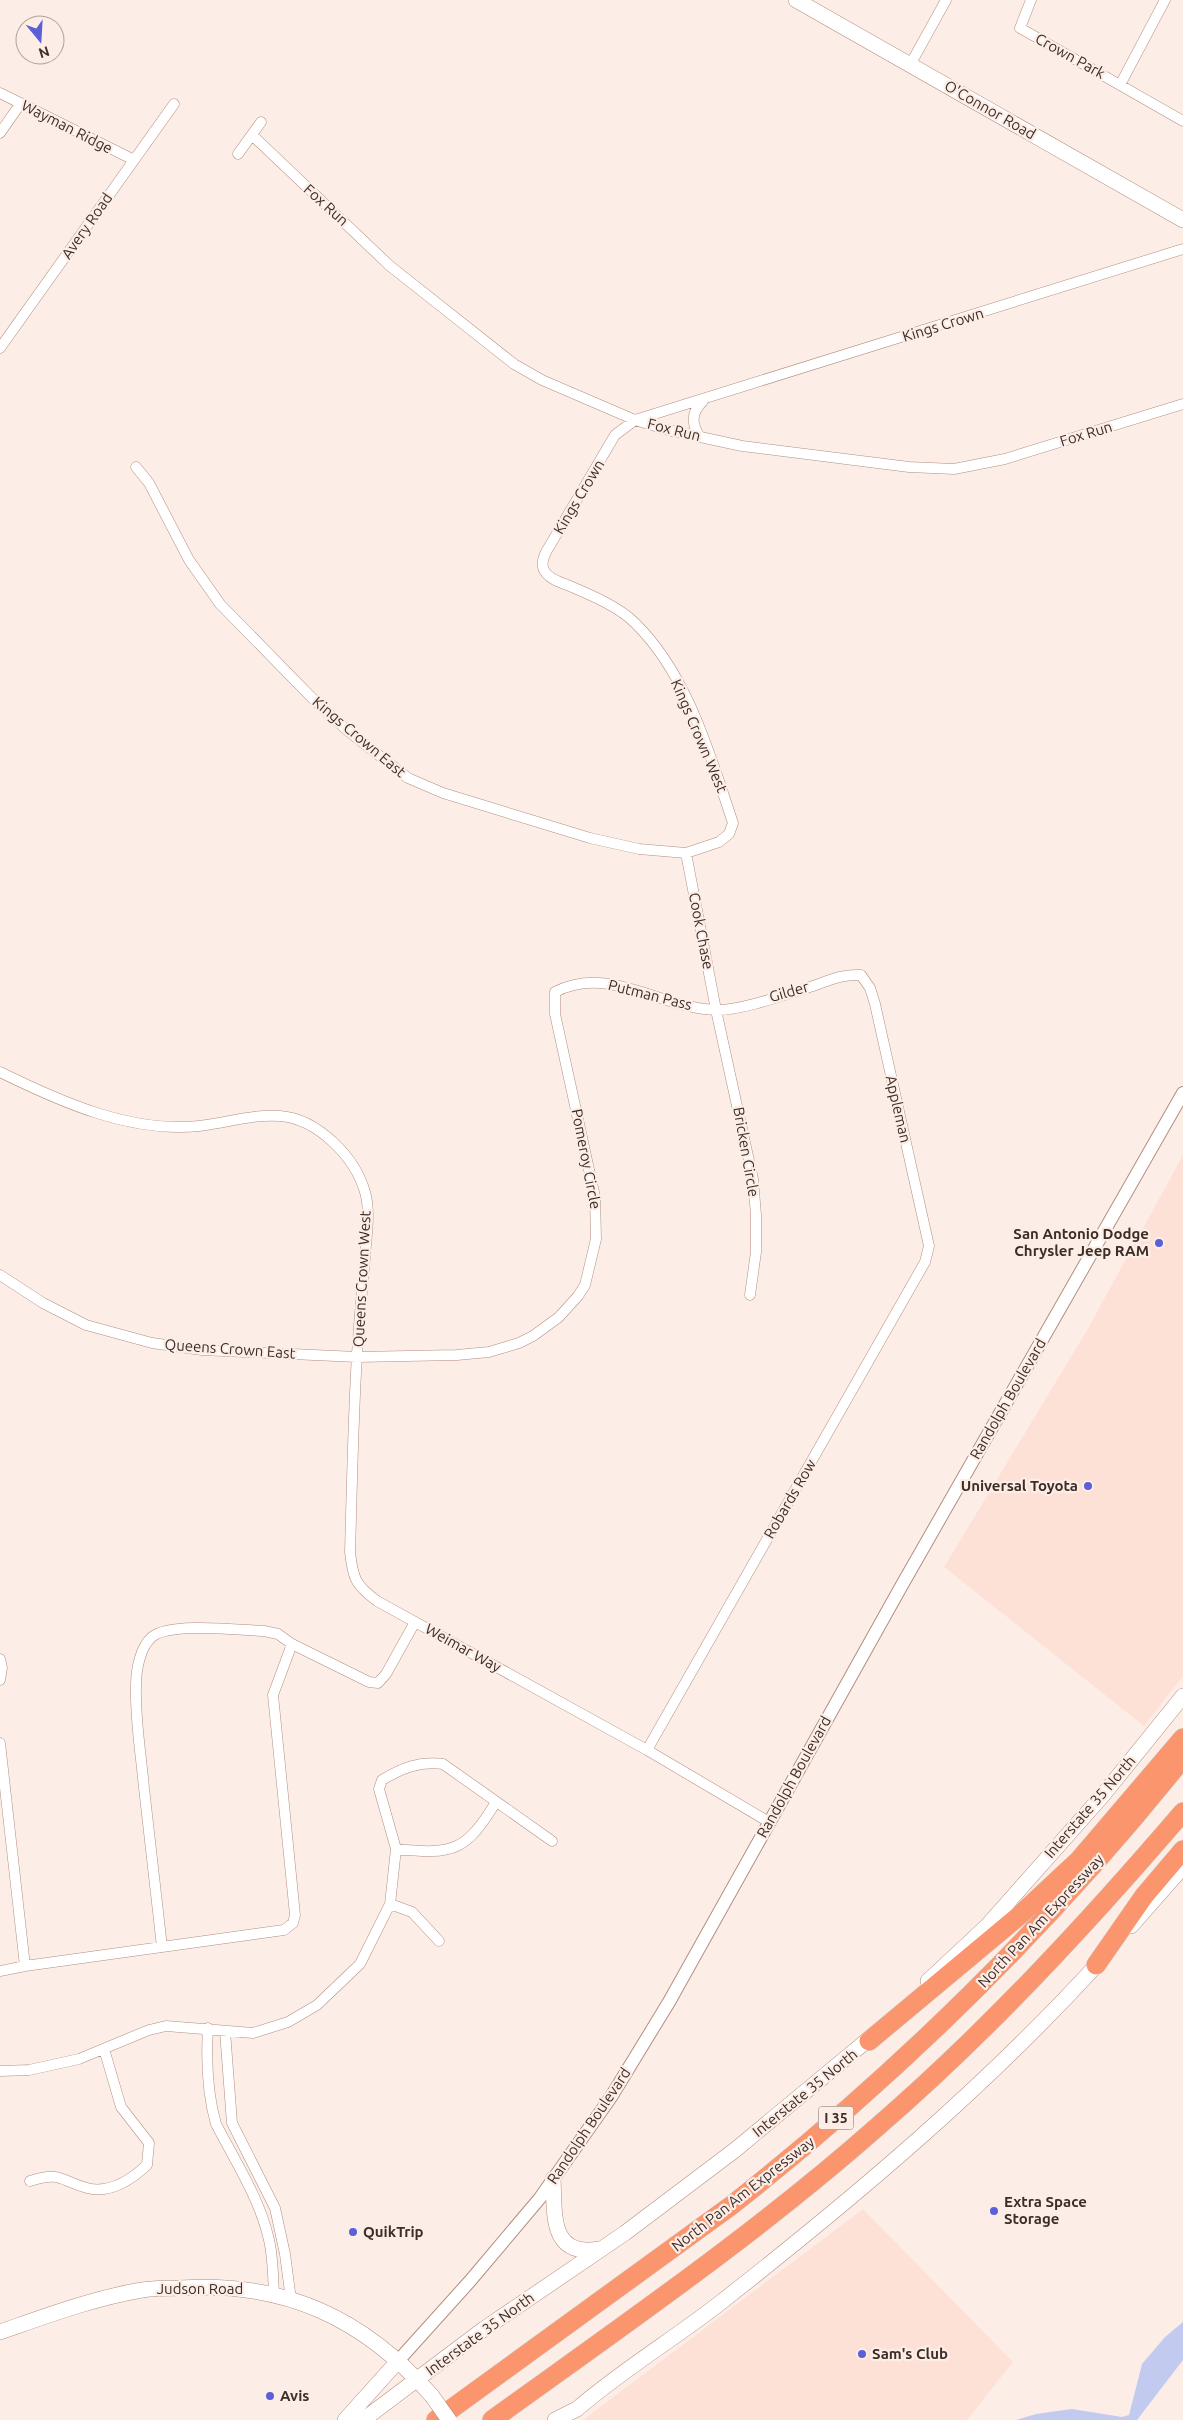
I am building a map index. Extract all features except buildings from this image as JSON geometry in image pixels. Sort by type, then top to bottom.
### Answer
[{"type":"highway","points":[[869,2041],[1020,1915],[1079,1860],[1183,1738]]},
{"type":"highway","name":"North Pan Am Expressway","points":[[436,2420],[732,2205],[776,2170],[902,2062],[979,1988],[1067,1896],[1138,1815],[1183,1758]]},
{"type":"highway","name":"I 35","points":[[492,2420],[701,2268],[800,2193],[876,2128],[946,2065],[1063,1949],[1183,1812]]},
{"type":"highway","points":[[1096,1965],[1144,1896],[1183,1850]]},
{"type":"main road","name":"O'Connor Road","points":[[796,0],[1183,220]]},
{"type":"main road","name":"Interstate 35 North","points":[[363,2420],[484,2329],[601,2249],[735,2150],[869,2041],[900,2007],[987,1926],[1103,1795],[1183,1696]]},
{"type":"main road","points":[[555,2420],[577,2409],[718,2305],[861,2190],[1005,2060],[1096,1965],[1183,1867]]},
{"type":"main road","points":[[553,2178],[555,2219],[558,2235],[566,2245],[584,2252],[601,2249]]},
{"type":"main road","name":"Judson Road","points":[[0,2332],[51,2314],[143,2290],[202,2286],[258,2290],[337,2317],[379,2344],[417,2379],[449,2420]]},
{"type":"main road","name":"Randolph Boulevard","points":[[345,2420],[398,2361]]},
{"type":"street","points":[[910,65],[946,0]]},
{"type":"street","name":"Crown Park","points":[[1031,0],[1020,28],[1183,121]]},
{"type":"street","name":"Crown Park","points":[[1120,85],[1165,0]]},
{"type":"street","name":"Wayman Ridge","points":[[0,93],[134,160]]},
{"type":"street","points":[[0,132],[21,103]]},
{"type":"street","name":"Avery Road","points":[[0,348],[174,104]]},
{"type":"street","points":[[238,154],[261,122]]},
{"type":"street","name":"Fox Run","points":[[252,135],[390,266],[499,353],[542,380],[635,420],[742,446],[879,464],[954,469],[1005,459],[1183,404]]},
{"type":"street","name":"Kings Crown","points":[[542,566],[546,552],[615,435],[635,420],[1183,249]]},
{"type":"street","points":[[700,437],[695,430],[693,414],[703,400]]},
{"type":"street","name":"Kings Crown East","points":[[136,467],[149,482],[189,560],[220,604],[315,701],[348,731],[408,778],[443,792],[590,838],[639,849],[686,853]]},
{"type":"street","name":"Kings Crown West","points":[[542,566],[545,572],[552,578],[600,600],[634,621],[650,638],[668,664],[688,703],[733,823],[729,834],[719,842],[686,853]]},
{"type":"street","name":"Cook Chase","points":[[686,853],[716,1010]]},
{"type":"street","name":"Gilder","points":[[716,1010],[730,1009],[749,1004],[814,985],[840,975],[861,975]]},
{"type":"street","name":"Appleman","points":[[861,975],[870,988],[875,1004],[929,1246]]},
{"type":"street","name":"Putman Pass","points":[[555,992],[570,984],[592,981],[627,986],[687,1006],[716,1010]]},
{"type":"street","name":"Pomeroy Circle","points":[[357,1357],[457,1354],[489,1352],[504,1348],[533,1336],[559,1317],[585,1285],[596,1239],[595,1198],[555,1014],[555,992]]},
{"type":"street","name":"Bricken Circle","points":[[716,1010],[753,1178],[756,1252],[750,1295]]},
{"type":"street","name":"Queens Crown West","points":[[0,1072],[78,1105],[146,1125],[200,1126],[260,1116],[281,1116],[300,1121],[322,1133],[355,1170],[365,1193],[368,1222],[357,1357]]},
{"type":"street","name":"Randolph Boulevard","points":[[398,2361],[470,2281],[553,2178],[611,2097],[669,2002],[769,1822],[1183,1093]]},
{"type":"street","name":"Robards Row","points":[[647,1750],[925,1262],[929,1246]]},
{"type":"street","name":"Queens Crown East","points":[[0,1275],[43,1303],[86,1325],[152,1343],[202,1350],[357,1357]]},
{"type":"street","name":"Weimar Way","points":[[357,1357],[350,1552],[352,1574],[364,1592],[647,1750],[769,1822]]},
{"type":"street","points":[[162,1947],[138,1727],[136,1685],[144,1648],[152,1637],[164,1630],[179,1628],[264,1631],[278,1634],[292,1644],[369,1682],[378,1683],[386,1674],[415,1622]]},
{"type":"street","points":[[0,1971],[284,1930],[293,1923],[295,1915],[273,1695],[292,1644]]},
{"type":"street","points":[[0,1659],[2,1668],[0,1680]]},
{"type":"street","points":[[0,1743],[25,1966]]},
{"type":"street","points":[[0,2071],[54,2066],[104,2049],[149,2030],[166,2026],[253,2033],[288,2022],[317,2005],[360,1964],[390,1904],[396,1849],[391,1823],[379,1789],[382,1780],[408,1767],[426,1762],[442,1764],[552,1841]]},
{"type":"street","points":[[396,1849],[438,1851],[453,1848],[466,1842],[479,1828],[496,1802]]},
{"type":"street","points":[[390,1904],[412,1912],[439,1941]]},
{"type":"street","points":[[208,2028],[206,2051],[208,2091],[212,2112],[216,2124],[265,2222],[270,2242],[274,2294]]},
{"type":"street","points":[[225,2031],[232,2123],[265,2184],[275,2208],[285,2254],[291,2300]]},
{"type":"street","points":[[30,2181],[46,2176],[63,2177],[88,2188],[103,2188],[132,2179],[147,2165],[149,2143],[121,2107],[104,2049]]},
{"type":"shaded area","name":"Universal Toyota","points":[[1183,1155],[1183,1676],[1144,1726],[944,1567],[1086,1332]]},
{"type":"shaded area","points":[[863,2209],[1013,2362],[967,2420],[583,2420]]},
{"type":"shaded area","points":[[1183,2322],[1183,2360],[1137,2420],[1016,2420],[1036,2414],[1072,2409],[1122,2417],[1129,2415],[1142,2364],[1165,2337]]},
{"type":"place","name":"San Antonio Dodge Chrysler Jeep RAM","points":[[1159,1243]]},
{"type":"place","name":"Universal Toyota","points":[[1088,1486]]},
{"type":"place","name":"Extra Space Storage","points":[[994,2211]]},
{"type":"place","name":"QuikTrip","points":[[353,2232]]},
{"type":"place","name":"Sam's Club","points":[[862,2354]]},
{"type":"place","name":"Avis","points":[[270,2396]]}]
